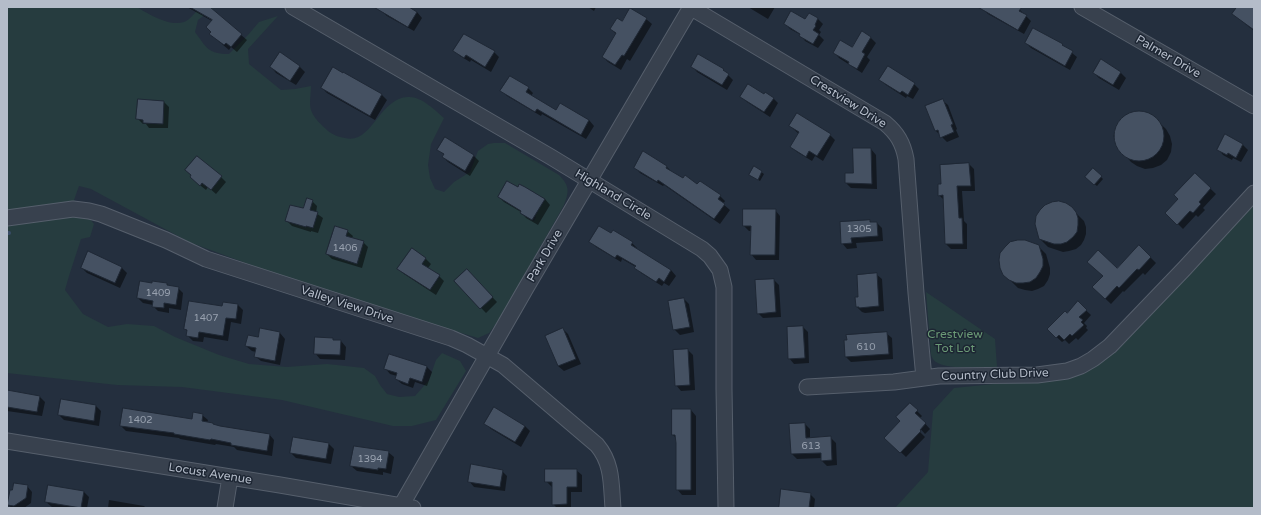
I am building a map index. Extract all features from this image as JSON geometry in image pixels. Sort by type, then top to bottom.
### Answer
[{"type":"street","name":"Highland Circle","points":[[293,7],[589,180],[702,249],[710,256],[720,270],[724,287],[726,508]]},
{"type":"street","name":"Park Drive","points":[[407,507],[488,356],[691,7]]},
{"type":"street","name":"Crestview Drive","points":[[691,7],[885,123],[897,135],[903,145],[906,159],[924,378]]},
{"type":"street","name":"Palmer Drive","points":[[1082,7],[1254,106]]},
{"type":"street","name":"Country Club Drive","points":[[807,387],[894,382],[938,376],[1011,376],[1053,374],[1080,366],[1093,359],[1110,346],[1254,193]]},
{"type":"street","name":"Valley View Drive","points":[[7,218],[73,209],[102,214],[206,258],[451,338],[503,365],[597,445],[607,459],[610,470],[613,508]]},
{"type":"street","name":"Locust Avenue","points":[[7,441],[407,507]]},
{"type":"street","points":[[225,508],[230,477]]},
{"type":"green space","points":[[7,7],[137,7],[159,19],[172,23],[178,23],[184,22],[201,7],[215,7],[198,20],[195,32],[208,49],[222,54],[229,54],[259,22],[278,16],[248,49],[249,64],[281,90],[311,86],[310,105],[312,113],[316,119],[332,134],[343,138],[354,138],[362,135],[382,112],[398,99],[413,97],[428,104],[444,118],[431,144],[428,165],[430,178],[435,189],[444,192],[454,182],[470,172],[478,151],[488,144],[505,143],[559,175],[565,182],[568,189],[564,205],[499,320],[489,333],[478,338],[259,268],[189,242],[91,189],[79,186],[74,200],[94,224],[90,237],[81,239],[65,290],[83,314],[108,327],[127,324],[154,326],[175,337],[219,355],[249,364],[287,367],[327,364],[364,368],[375,376],[387,394],[399,397],[415,396],[429,380],[436,360],[442,353],[460,361],[466,371],[436,420],[412,426],[393,426],[282,400],[182,387],[117,385],[7,373]],"holes":[[[138,99],[164,101],[163,124],[143,123],[143,120],[137,119]],[[197,156],[202,183],[201,185],[190,177],[191,175],[185,170]],[[507,181],[518,187],[520,184],[545,199],[535,216],[534,221],[520,213],[521,211],[498,197]],[[290,205],[318,212],[313,228],[285,221]],[[348,230],[346,236],[364,241],[357,263],[326,254],[332,233]],[[412,248],[426,258],[422,264],[440,276],[430,290],[397,269]],[[467,269],[492,297],[480,309],[454,281]]]},
{"type":"green space","points":[[1254,205],[1254,508],[895,508],[928,472],[933,411],[954,388],[1034,380],[1104,360],[1120,347]]},
{"type":"green space","name":"Crestview Tot Lot","points":[[926,292],[995,339],[997,367],[974,368],[948,366],[941,365],[932,358]]},
{"type":"building","points":[[190,7],[210,7],[242,34],[231,47],[226,43],[224,45],[209,34],[211,32],[206,27],[212,20]]},
{"type":"building","points":[[374,7],[409,7],[417,12],[408,27]]},
{"type":"building","points":[[978,7],[1022,7],[1019,11],[1027,15],[1018,30]]},
{"type":"building","points":[[1237,7],[1254,7],[1254,30],[1232,14]]},
{"type":"building","points":[[630,8],[647,18],[624,56],[622,55],[615,65],[602,57],[616,33],[610,29],[617,18],[622,21]]},
{"type":"building","points":[[791,11],[805,19],[809,13],[818,18],[815,25],[816,26],[813,30],[819,34],[813,44],[799,36],[800,34],[784,24]]},
{"type":"building","points":[[1033,28],[1073,51],[1065,66],[1025,43]]},
{"type":"building","points":[[862,31],[871,37],[862,52],[865,54],[857,69],[848,64],[849,62],[833,53],[840,40],[852,47]]},
{"type":"building","points":[[464,34],[495,51],[485,67],[466,55],[464,58],[453,51]]},
{"type":"building","points":[[280,52],[300,66],[290,81],[270,67]]},
{"type":"building","points":[[698,54],[724,69],[723,70],[729,74],[722,85],[691,67]]},
{"type":"building","points":[[1101,59],[1121,72],[1113,85],[1093,73]]},
{"type":"building","points":[[888,66],[915,83],[908,95],[902,91],[900,93],[879,80]]},
{"type":"building","points":[[333,67],[382,94],[370,116],[321,88]]},
{"type":"building","points":[[510,76],[529,87],[526,92],[556,110],[560,103],[589,120],[581,135],[537,109],[535,112],[500,91]]},
{"type":"building","points":[[748,84],[764,94],[765,92],[774,98],[764,112],[740,97]]},
{"type":"building","points":[[138,99],[164,101],[163,124],[143,123],[143,120],[136,119]]},
{"type":"building","points":[[943,99],[953,124],[951,125],[954,132],[940,138],[938,130],[935,131],[925,106]]},
{"type":"building","points":[[1139,111],[1148,113],[1157,118],[1162,127],[1164,136],[1162,145],[1157,154],[1148,159],[1139,161],[1130,159],[1121,154],[1116,145],[1114,136],[1116,127],[1121,118],[1130,113]]},
{"type":"building","points":[[797,113],[831,134],[817,156],[809,151],[806,157],[790,147],[799,132],[789,126]]},
{"type":"building","points":[[1225,134],[1243,144],[1236,158],[1228,153],[1227,155],[1217,150]]},
{"type":"building","points":[[445,137],[474,155],[465,171],[442,157],[444,154],[437,150]]},
{"type":"building","points":[[853,148],[871,148],[872,184],[845,183],[845,173],[853,173]]},
{"type":"building","points":[[643,151],[667,166],[666,168],[683,178],[685,175],[697,184],[700,181],[721,195],[718,199],[725,204],[714,219],[658,180],[657,182],[634,168]]},
{"type":"building","points":[[197,156],[222,176],[211,190],[202,183],[200,186],[185,170]]},
{"type":"building","points":[[969,163],[971,186],[957,186],[959,218],[962,218],[963,244],[945,244],[943,195],[938,196],[938,184],[941,184],[940,165]]},
{"type":"building","points":[[754,166],[762,171],[758,180],[749,175]]},
{"type":"building","points":[[1093,168],[1102,176],[1094,185],[1085,177]]},
{"type":"building","points":[[1195,173],[1211,188],[1199,202],[1201,204],[1193,213],[1190,211],[1177,225],[1165,213],[1178,199],[1174,195]]},
{"type":"building","points":[[507,181],[518,187],[519,184],[545,199],[532,220],[520,213],[521,211],[498,197]]},
{"type":"building","points":[[307,198],[313,200],[310,210],[318,212],[313,228],[285,221],[290,205],[303,208]]},
{"type":"building","points":[[1059,201],[1066,203],[1076,212],[1078,225],[1077,232],[1067,242],[1054,244],[1039,239],[1035,224],[1036,216],[1045,205]]},
{"type":"building","points":[[743,209],[776,209],[775,255],[750,255],[751,226],[743,226]]},
{"type":"building","points":[[870,220],[870,222],[877,222],[878,236],[851,238],[852,243],[841,244],[840,222]]},
{"type":"building","points":[[335,226],[348,230],[346,236],[364,241],[357,264],[326,254]]},
{"type":"building","points":[[599,226],[611,233],[613,230],[633,242],[631,245],[671,270],[664,282],[659,278],[656,282],[634,268],[636,266],[617,255],[615,258],[589,242]]},
{"type":"building","points":[[1025,240],[1039,245],[1043,259],[1043,266],[1040,272],[1036,278],[1030,282],[1016,283],[1009,280],[1003,275],[1000,268],[1000,253],[1010,242]]},
{"type":"building","points":[[1139,245],[1151,257],[1119,288],[1117,286],[1105,299],[1092,287],[1103,276],[1087,262],[1098,250],[1117,268]]},
{"type":"building","points":[[412,248],[426,258],[422,264],[440,275],[430,290],[397,269]]},
{"type":"building","points":[[88,251],[122,267],[115,283],[81,268]]},
{"type":"building","points":[[467,269],[493,297],[480,309],[454,281]]},
{"type":"building","points":[[877,273],[879,306],[856,307],[855,297],[858,297],[857,275]]},
{"type":"building","points":[[774,279],[776,312],[757,314],[755,280]]},
{"type":"building","points":[[140,281],[167,283],[167,285],[179,287],[176,305],[164,303],[164,308],[152,307],[153,301],[137,298]]},
{"type":"building","points":[[684,298],[690,327],[673,330],[668,301]]},
{"type":"building","points":[[189,301],[222,306],[223,302],[238,304],[236,319],[226,318],[223,336],[199,332],[198,338],[186,336],[187,330],[184,329]]},
{"type":"building","points":[[1078,301],[1087,310],[1079,317],[1083,320],[1081,322],[1084,325],[1072,336],[1070,334],[1064,340],[1059,335],[1056,338],[1047,329],[1065,311],[1067,313]]},
{"type":"building","points":[[803,326],[805,358],[788,359],[787,327]]},
{"type":"building","points":[[260,328],[280,332],[275,361],[254,357],[256,348],[245,346],[248,335],[258,337]]},
{"type":"building","points":[[563,328],[576,359],[558,366],[545,336]]},
{"type":"building","points":[[887,332],[889,354],[845,357],[844,340],[847,340],[846,335]]},
{"type":"building","points":[[315,337],[341,340],[340,355],[314,354]]},
{"type":"building","points":[[688,349],[690,385],[675,386],[673,350]]},
{"type":"building","points":[[389,354],[427,366],[422,382],[410,378],[408,384],[395,379],[397,373],[384,369]]},
{"type":"building","points":[[7,390],[40,396],[37,412],[7,407]]},
{"type":"building","points":[[61,399],[96,405],[94,421],[58,415]]},
{"type":"building","points":[[910,403],[918,410],[915,413],[926,423],[920,430],[921,431],[900,453],[884,438],[900,421],[896,417]]},
{"type":"building","points":[[494,407],[525,426],[515,442],[484,424]]},
{"type":"building","points":[[123,408],[192,419],[193,412],[203,414],[202,421],[220,426],[270,434],[267,451],[231,445],[231,443],[211,439],[120,426]]},
{"type":"building","points":[[672,409],[691,409],[691,490],[676,490],[676,443],[675,435],[672,435]]},
{"type":"building","points":[[805,423],[806,438],[831,436],[832,460],[821,461],[821,453],[791,454],[789,424]]},
{"type":"building","points":[[293,437],[329,443],[326,459],[290,453]]},
{"type":"building","points":[[354,446],[389,451],[386,469],[378,468],[378,470],[350,466]]},
{"type":"building","points":[[471,464],[503,470],[500,487],[468,482]]},
{"type":"building","points":[[545,469],[577,469],[577,487],[567,487],[567,504],[552,505],[552,482],[545,482]]},
{"type":"building","points":[[14,483],[28,485],[26,498],[14,506],[7,505],[10,490],[12,490]]},
{"type":"building","points":[[48,485],[84,491],[81,508],[45,502]]},
{"type":"building","points":[[781,489],[811,493],[809,508],[779,508]]}]
